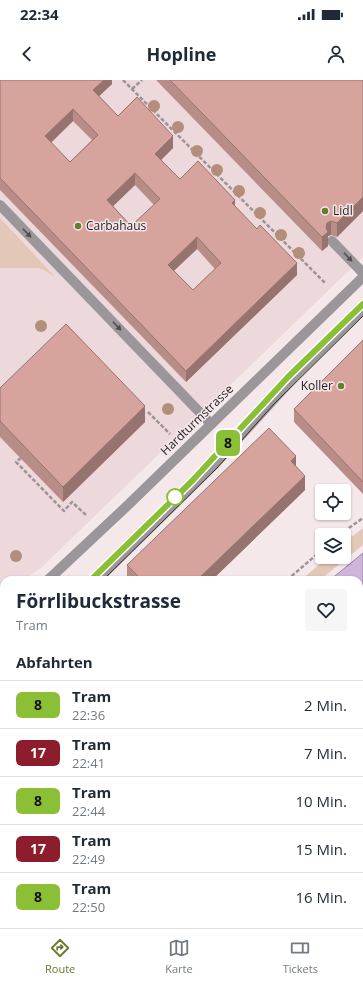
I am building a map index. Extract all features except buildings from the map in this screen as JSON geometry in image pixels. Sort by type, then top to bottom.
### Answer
[{"type":"street","points":[[0,205],[211,424]]},
{"type":"street","points":[[332,241],[363,274]]},
{"type":"street","name":"Hardturmstrasse","points":[[52,576],[363,277]]},
{"type":"street","points":[[101,576],[215,464],[294,376],[363,310]]},
{"type":"path","points":[[123,80],[325,283]]},
{"type":"path","points":[[132,89],[142,80]]},
{"type":"path","points":[[148,412],[170,434]]},
{"type":"path","points":[[21,458],[16,462],[64,511],[72,502],[86,515]]},
{"type":"path","points":[[349,528],[363,518]]},
{"type":"path","points":[[292,576],[315,556]]},
{"type":"shaded area","points":[[0,80],[363,80],[363,257],[42,567],[30,576],[0,576]]},
{"type":"shaded area","points":[[0,218],[55,277],[40,268],[0,268]]},
{"type":"shaded area","points":[[363,528],[363,545],[351,555],[351,537]]},
{"type":"shaded area","points":[[363,553],[363,576],[335,576]]},
{"type":"shaded area","points":[[320,564],[340,564],[325,576],[306,576]]},
{"type":"tram line","points":[[95,576],[192,481],[288,377],[363,304]]},
{"type":"tram line","name":"8","points":[[95,576],[192,481],[227,445],[251,416],[288,377],[363,304]]},
{"type":"tram line","points":[[107,576],[217,468],[273,405],[363,316]]},
{"type":"place","name":"Lidl","points":[[325,211]]},
{"type":"place","name":"Carbahaus","points":[[78,226]]},
{"type":"place","name":"Koller","points":[[341,386]]}]
